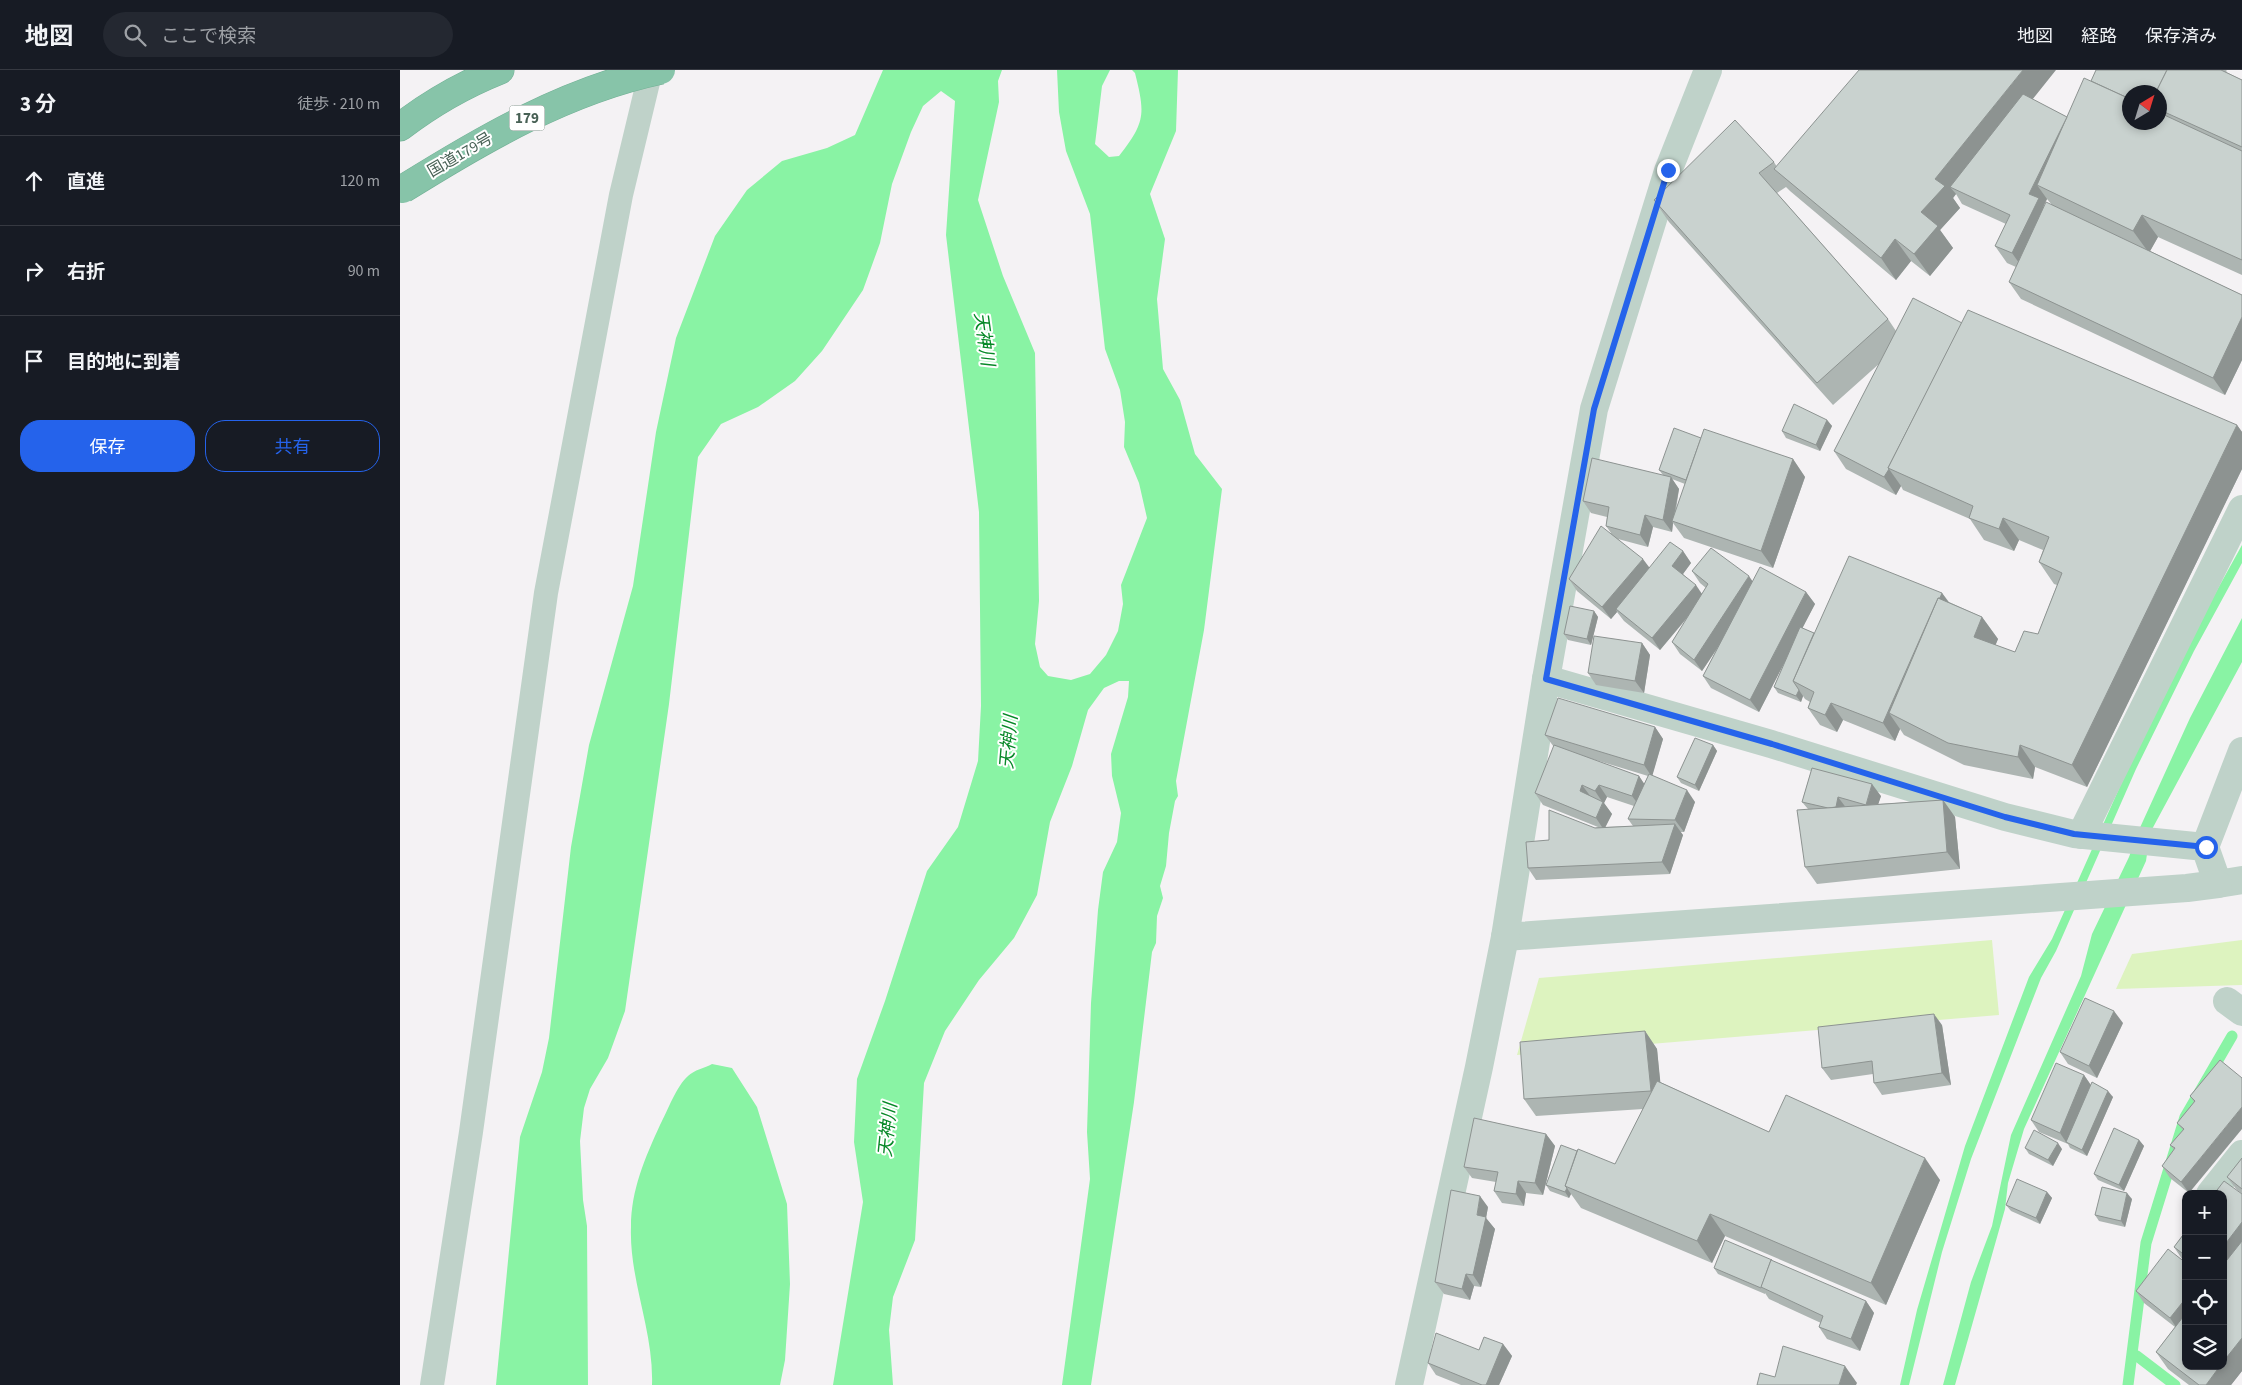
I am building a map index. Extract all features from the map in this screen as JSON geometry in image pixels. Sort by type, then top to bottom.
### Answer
[{"type":"highway","points":[[409,120],[484,76],[500,70]]},
{"type":"highway","name":"国道179号","points":[[401,190],[470,146],[550,107],[634,76],[661,70]]},
{"type":"street","points":[[1408,1385],[1479,1067],[1505,938],[1546,679],[1594,409],[1668,170],[1708,70]]},
{"type":"street","points":[[2081,835],[2242,509]]},
{"type":"street","points":[[1546,679],[1772,744],[2005,817],[2081,835],[2206,847]]},
{"type":"street","points":[[2206,847],[2242,751]]},
{"type":"street","points":[[1505,938],[2150,891],[2230,882],[2206,847]]},
{"type":"street","points":[[2213,1190],[2242,1154]]},
{"type":"lane","points":[[432,1385],[471,1132],[546,593],[621,195],[652,70]]},
{"type":"shaded area","points":[[1992,940],[1999,1015],[1517,1055],[1539,978]]},
{"type":"shaded area","points":[[2242,940],[2242,985],[2116,989],[2132,954]]},
{"type":"water","name":"天神川","points":[[883,70],[1002,70],[998,81],[999,102],[978,200],[1003,276],[1035,353],[1039,601],[1035,644],[1040,667],[1048,676],[1071,680],[1090,674],[1106,655],[1118,631],[1123,604],[1121,585],[1147,518],[1139,483],[1124,447],[1125,422],[1120,390],[1105,349],[1090,214],[1066,151],[1059,112],[1057,70],[1110,70],[1102,86],[1095,144],[1109,157],[1119,156],[1139,125],[1141,98],[1135,73],[1132,70],[1178,70],[1176,131],[1150,194],[1165,239],[1157,299],[1163,369],[1180,400],[1195,454],[1222,489],[1204,630],[1176,781],[1178,796],[1175,801],[1169,833],[1166,866],[1160,886],[1163,898],[1157,916],[1156,943],[1152,952],[1134,1102],[1091,1385],[1062,1385],[1090,1179],[1087,1132],[1091,1003],[1098,910],[1103,872],[1117,842],[1121,813],[1112,776],[1111,754],[1128,697],[1129,681],[1119,681],[1104,688],[1088,710],[1072,766],[1050,822],[1037,895],[1014,938],[979,980],[945,1031],[924,1083],[915,1240],[893,1297],[889,1330],[893,1385],[833,1385],[863,1202],[854,1142],[857,1079],[885,1001],[927,871],[958,827],[978,761],[981,706],[979,512],[946,235],[955,101],[941,91],[923,106],[911,132],[892,184],[880,243],[863,290],[822,351],[795,381],[758,407],[721,424],[698,457],[669,704],[625,1011],[608,1058],[590,1089],[584,1108],[580,1141],[583,1200],[587,1226],[588,1385],[496,1385],[520,1137],[542,1072],[549,1038],[571,847],[589,745],[633,586],[656,432],[676,338],[715,236],[747,190],[782,161],[827,148],[855,135]]},
{"type":"water","points":[[2242,545],[2242,563],[2194,651],[2136,769],[2056,951],[2041,978],[1971,1159],[1942,1252],[1909,1385],[1900,1385],[1917,1310],[1965,1146],[2029,977],[2052,939],[2138,746],[2201,619]]},
{"type":"water","points":[[2242,618],[2242,662],[2150,833],[2146,861],[2024,1129],[2008,1183],[2005,1209],[1955,1385],[1943,1385],[1971,1282],[1992,1226],[2011,1135],[2081,976],[2092,934],[2129,857],[2138,832],[2190,718]]},
{"type":"water","points":[[712,1064],[732,1068],[757,1107],[787,1204],[790,1284],[785,1360],[780,1385],[652,1385],[649,1345],[631,1247],[633,1200],[644,1162],[676,1092],[690,1074]]},
{"type":"building","points":[[1859,70],[2023,70],[1935,179],[1945,186],[1921,212],[1938,226],[1914,254],[1895,239],[1881,258],[1774,169]]},
{"type":"building","points":[[2096,70],[2167,70],[2160,85],[2122,85],[2122,95],[2091,81]]},
{"type":"building","points":[[2167,70],[2221,70],[2242,80],[2242,147],[2167,113],[2167,85],[2160,85]]},
{"type":"building","points":[[2084,78],[2122,95],[2122,130],[2167,130],[2167,116],[2242,151],[2242,260],[2142,215],[2133,231],[2037,185]]},
{"type":"building","points":[[2023,94],[2067,117],[2029,194],[2039,198],[2012,253],[1995,246],[2010,215],[1950,187]]},
{"type":"building","points":[[1735,120],[1774,162],[1759,173],[1888,319],[1817,383],[1654,200]]},
{"type":"building","points":[[2046,202],[2242,295],[2242,317],[2213,378],[2009,282]]},
{"type":"building","points":[[1913,298],[1962,323],[1884,477],[1834,451]]},
{"type":"building","points":[[1968,310],[2237,425],[2072,765],[2020,745],[2018,757],[1948,743],[1889,713],[1938,598],[1982,617],[1974,637],[2015,652],[2024,631],[2038,634],[2062,573],[2039,562],[2049,537],[2003,518],[1999,529],[1969,518],[1973,506],[1888,468]]},
{"type":"building","points":[[1794,404],[1827,420],[1816,445],[1782,431]]},
{"type":"building","points":[[1674,428],[1701,438],[1686,480],[1659,470]]},
{"type":"building","points":[[1704,429],[1793,459],[1761,551],[1672,521]]},
{"type":"building","points":[[1592,458],[1671,477],[1663,520],[1645,515],[1640,535],[1606,526],[1609,507],[1583,501]]},
{"type":"building","points":[[1601,526],[1643,559],[1602,607],[1569,579]]},
{"type":"building","points":[[1670,542],[1683,551],[1672,566],[1696,585],[1652,638],[1616,609]]},
{"type":"building","points":[[1711,548],[1749,576],[1694,660],[1672,642],[1708,584],[1692,571]]},
{"type":"building","points":[[1849,556],[1942,593],[1940,598],[1938,598],[1883,723],[1831,703],[1825,715],[1808,708],[1814,692],[1793,681]]},
{"type":"building","points":[[1760,567],[1806,592],[1750,700],[1703,676]]},
{"type":"building","points":[[1570,606],[1594,611],[1587,639],[1564,634]]},
{"type":"building","points":[[1800,627],[1814,633],[1793,681],[1799,690],[1796,696],[1774,687]]},
{"type":"building","points":[[1594,636],[1642,643],[1635,681],[1588,673]]},
{"type":"building","points":[[1558,698],[1655,727],[1644,765],[1545,735]]},
{"type":"building","points":[[1695,738],[1713,745],[1695,785],[1677,777]]},
{"type":"building","points":[[1554,745],[1639,776],[1632,796],[1599,785],[1595,791],[1582,785],[1580,791],[1603,802],[1596,818],[1535,793]]},
{"type":"building","points":[[1812,768],[1872,784],[1866,805],[1838,797],[1836,807],[1828,808],[1802,802]]},
{"type":"building","points":[[1649,774],[1687,790],[1675,820],[1628,819]]},
{"type":"building","points":[[1943,800],[1947,852],[1805,867],[1797,810]]},
{"type":"building","points":[[1549,810],[1595,828],[1675,824],[1662,862],[1528,868],[1526,842],[1549,840]]},
{"type":"building","points":[[2085,998],[2114,1011],[2089,1066],[2060,1052]]},
{"type":"building","points":[[1934,1014],[1942,1073],[1874,1083],[1872,1061],[1822,1068],[1818,1027]]},
{"type":"building","points":[[1645,1031],[1651,1091],[1524,1099],[1520,1042]]},
{"type":"building","points":[[2220,1060],[2242,1078],[2242,1107],[2181,1182],[2162,1166],[2175,1148],[2170,1145],[2184,1129],[2177,1123],[2195,1101],[2190,1096]]},
{"type":"building","points":[[2056,1063],[2084,1075],[2060,1133],[2031,1120]]},
{"type":"building","points":[[1657,1081],[1769,1132],[1786,1095],[1925,1158],[1871,1283],[1710,1214],[1697,1241],[1565,1186],[1578,1149],[1615,1164]]},
{"type":"building","points":[[2092,1082],[2108,1091],[2082,1150],[2066,1142]]},
{"type":"building","points":[[1474,1118],[1546,1134],[1535,1183],[1518,1181],[1516,1194],[1494,1191],[1498,1172],[1464,1167]]},
{"type":"building","points":[[2114,1128],[2139,1140],[2119,1185],[2094,1174]]},
{"type":"building","points":[[2034,1130],[2058,1143],[2048,1160],[2025,1148]]},
{"type":"building","points":[[1561,1145],[1577,1151],[1565,1186],[1567,1188],[1565,1192],[1546,1185]]},
{"type":"building","points":[[2242,1158],[2242,1189],[2227,1177]]},
{"type":"building","points":[[2017,1179],[2047,1192],[2036,1218],[2006,1205]]},
{"type":"building","points":[[2224,1181],[2242,1194],[2242,1222],[2227,1242],[2227,1190],[2217,1190]]},
{"type":"building","points":[[2102,1187],[2127,1193],[2121,1221],[2095,1215]]},
{"type":"building","points":[[1451,1190],[1480,1196],[1477,1215],[1486,1217],[1473,1275],[1466,1274],[1462,1289],[1435,1282]]},
{"type":"building","points":[[2182,1236],[2182,1253],[2174,1247]]},
{"type":"building","points":[[1725,1240],[1772,1260],[1761,1288],[1714,1268]]},
{"type":"building","points":[[2242,1241],[2242,1338],[2227,1357],[2227,1280],[2227,1260]]},
{"type":"building","points":[[2168,1249],[2182,1260],[2182,1303],[2170,1318],[2136,1291]]},
{"type":"building","points":[[1771,1260],[1866,1301],[1851,1339],[1819,1327],[1823,1316],[1761,1287]]},
{"type":"building","points":[[2182,1318],[2182,1370],[2217,1370],[2206,1385],[2199,1385],[2156,1352]]},
{"type":"building","points":[[1436,1333],[1479,1350],[1484,1337],[1503,1344],[1486,1385],[1428,1363]]},
{"type":"building","points":[[1783,1346],[1845,1366],[1839,1385],[1757,1385],[1760,1373],[1775,1377]]},
{"type":"waterway","points":[[2128,1385],[2146,1243],[2185,1117],[2232,1036]]},
{"type":"waterway","points":[[2137,1356],[2175,1385]]},
{"type":"route","points":[[1668,170],[1594,409],[1546,679],[1772,744],[2005,817],[2074,834],[2206,847]]}]
